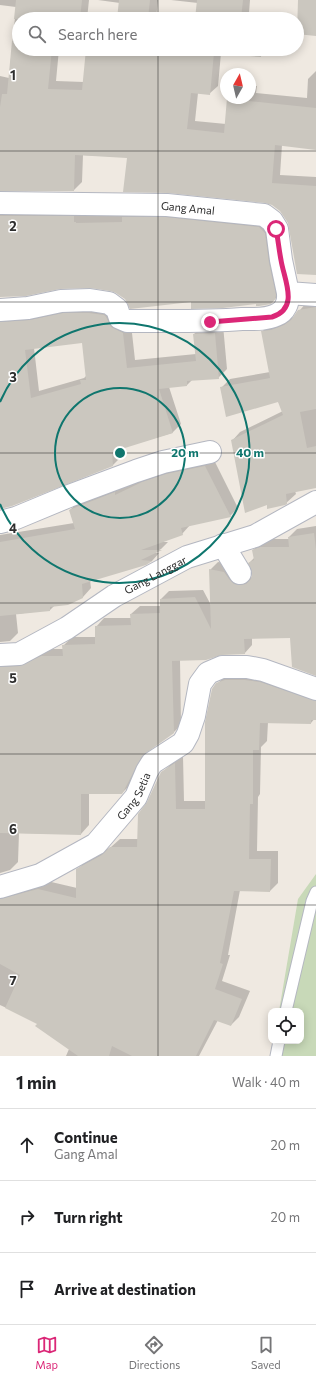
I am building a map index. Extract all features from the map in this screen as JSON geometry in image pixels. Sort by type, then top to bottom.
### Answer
[{"type":"street","name":"Gang Amal","points":[[0,203],[166,205],[264,216],[272,221],[276,229],[288,293]]},
{"type":"street","points":[[0,310],[28,308],[61,301],[90,300],[109,303],[117,309],[120,318],[127,321],[210,322],[263,318],[277,315],[286,306],[289,298],[288,293],[316,295]]},
{"type":"street","points":[[0,522],[16,518],[136,471],[163,462],[210,452]]},
{"type":"street","name":"Gang Langgar","points":[[0,655],[19,654],[67,628],[114,596],[186,557],[254,536],[316,502]]},
{"type":"street","points":[[223,545],[240,573]]},
{"type":"street","name":"Gang Setia","points":[[0,888],[40,875],[96,844],[136,797],[146,771],[152,763],[182,743],[188,734],[194,716],[200,684],[208,673],[222,667],[247,667],[263,670],[316,689]]},
{"type":"lane","points":[[287,1008],[312,901],[316,892]]},
{"type":"lane","points":[[276,1056],[278,1044]]},
{"type":"green space","points":[[316,874],[316,1056],[270,1056],[273,1044],[304,1044],[304,1008],[280,1008],[298,899]]},
{"type":"building","points":[[16,0],[82,0],[81,12],[15,12]]},
{"type":"building","points":[[119,0],[150,0],[149,12],[118,12]]},
{"type":"building","points":[[197,0],[243,0],[242,12],[196,12]]},
{"type":"building","points":[[298,0],[316,0],[316,36],[304,35],[304,12],[298,12]]},
{"type":"building","points":[[12,41],[12,56],[51,56],[48,89],[82,90],[85,56],[214,56],[210,95],[191,93],[187,129],[224,133],[226,104],[256,104],[256,102],[316,108],[316,150],[275,145],[272,183],[316,186],[316,275],[297,274],[288,223],[280,211],[272,205],[168,193],[123,192],[127,158],[75,155],[74,191],[0,191],[0,107],[2,94],[7,94]]},
{"type":"building","points":[[0,216],[74,216],[74,222],[76,223],[122,222],[122,217],[166,217],[259,227],[265,233],[269,263],[276,295],[275,299],[271,304],[259,306],[256,306],[256,304],[223,308],[191,309],[191,302],[130,309],[125,299],[116,293],[90,288],[60,289],[26,296],[0,297]]},
{"type":"building","points":[[316,307],[316,409],[300,412],[307,448],[316,446],[316,488],[286,494],[287,504],[285,505],[267,509],[267,505],[245,513],[231,440],[283,415],[278,402],[226,417],[220,387],[270,378],[261,331],[271,330],[284,325],[291,320],[298,310]]},
{"type":"building","points":[[63,313],[89,313],[104,315],[111,327],[123,333],[127,368],[196,361],[193,334],[215,333],[219,379],[187,381],[187,386],[159,389],[173,433],[112,452],[113,466],[12,506],[0,509],[0,322],[30,320]],"holes":[[[82,343],[86,380],[80,380],[81,384],[31,398],[25,350]]]},
{"type":"building","points":[[205,466],[231,517],[181,528],[183,535],[141,550],[162,550],[141,560],[152,561],[146,565],[82,584],[83,598],[68,605],[50,607],[50,611],[0,616],[0,542],[75,529],[69,510],[115,492],[115,495],[142,482],[166,474]]},
{"type":"building","points":[[314,533],[316,549],[316,676],[292,667],[290,638],[244,639],[245,654],[222,655],[206,660],[172,661],[174,733],[142,756],[122,794],[81,794],[81,835],[0,833],[0,667],[20,666],[41,656],[63,656],[62,645],[95,644],[95,626],[131,625],[130,614],[160,613],[160,599],[195,597],[211,629],[209,569],[224,572],[234,584],[246,584],[251,579],[252,573],[248,563],[254,560],[252,550],[260,547],[289,547],[288,537]]},
{"type":"building","points":[[225,680],[260,682],[316,701],[316,720],[311,720],[311,724],[260,723],[259,750],[253,750],[253,804],[250,804],[249,859],[271,859],[270,892],[234,891],[220,963],[223,964],[215,989],[242,999],[231,1026],[214,1020],[196,1056],[132,1056],[112,1046],[109,1056],[78,1056],[35,1026],[37,1024],[5,1008],[20,975],[0,964],[0,899],[38,889],[76,898],[76,869],[102,855],[110,847],[137,847],[138,814],[147,802],[161,772],[175,763],[176,809],[205,809],[205,722],[212,689],[216,683]]},
{"type":"route","points":[[210,322],[272,317],[277,315],[286,306],[289,298],[276,229]]}]
